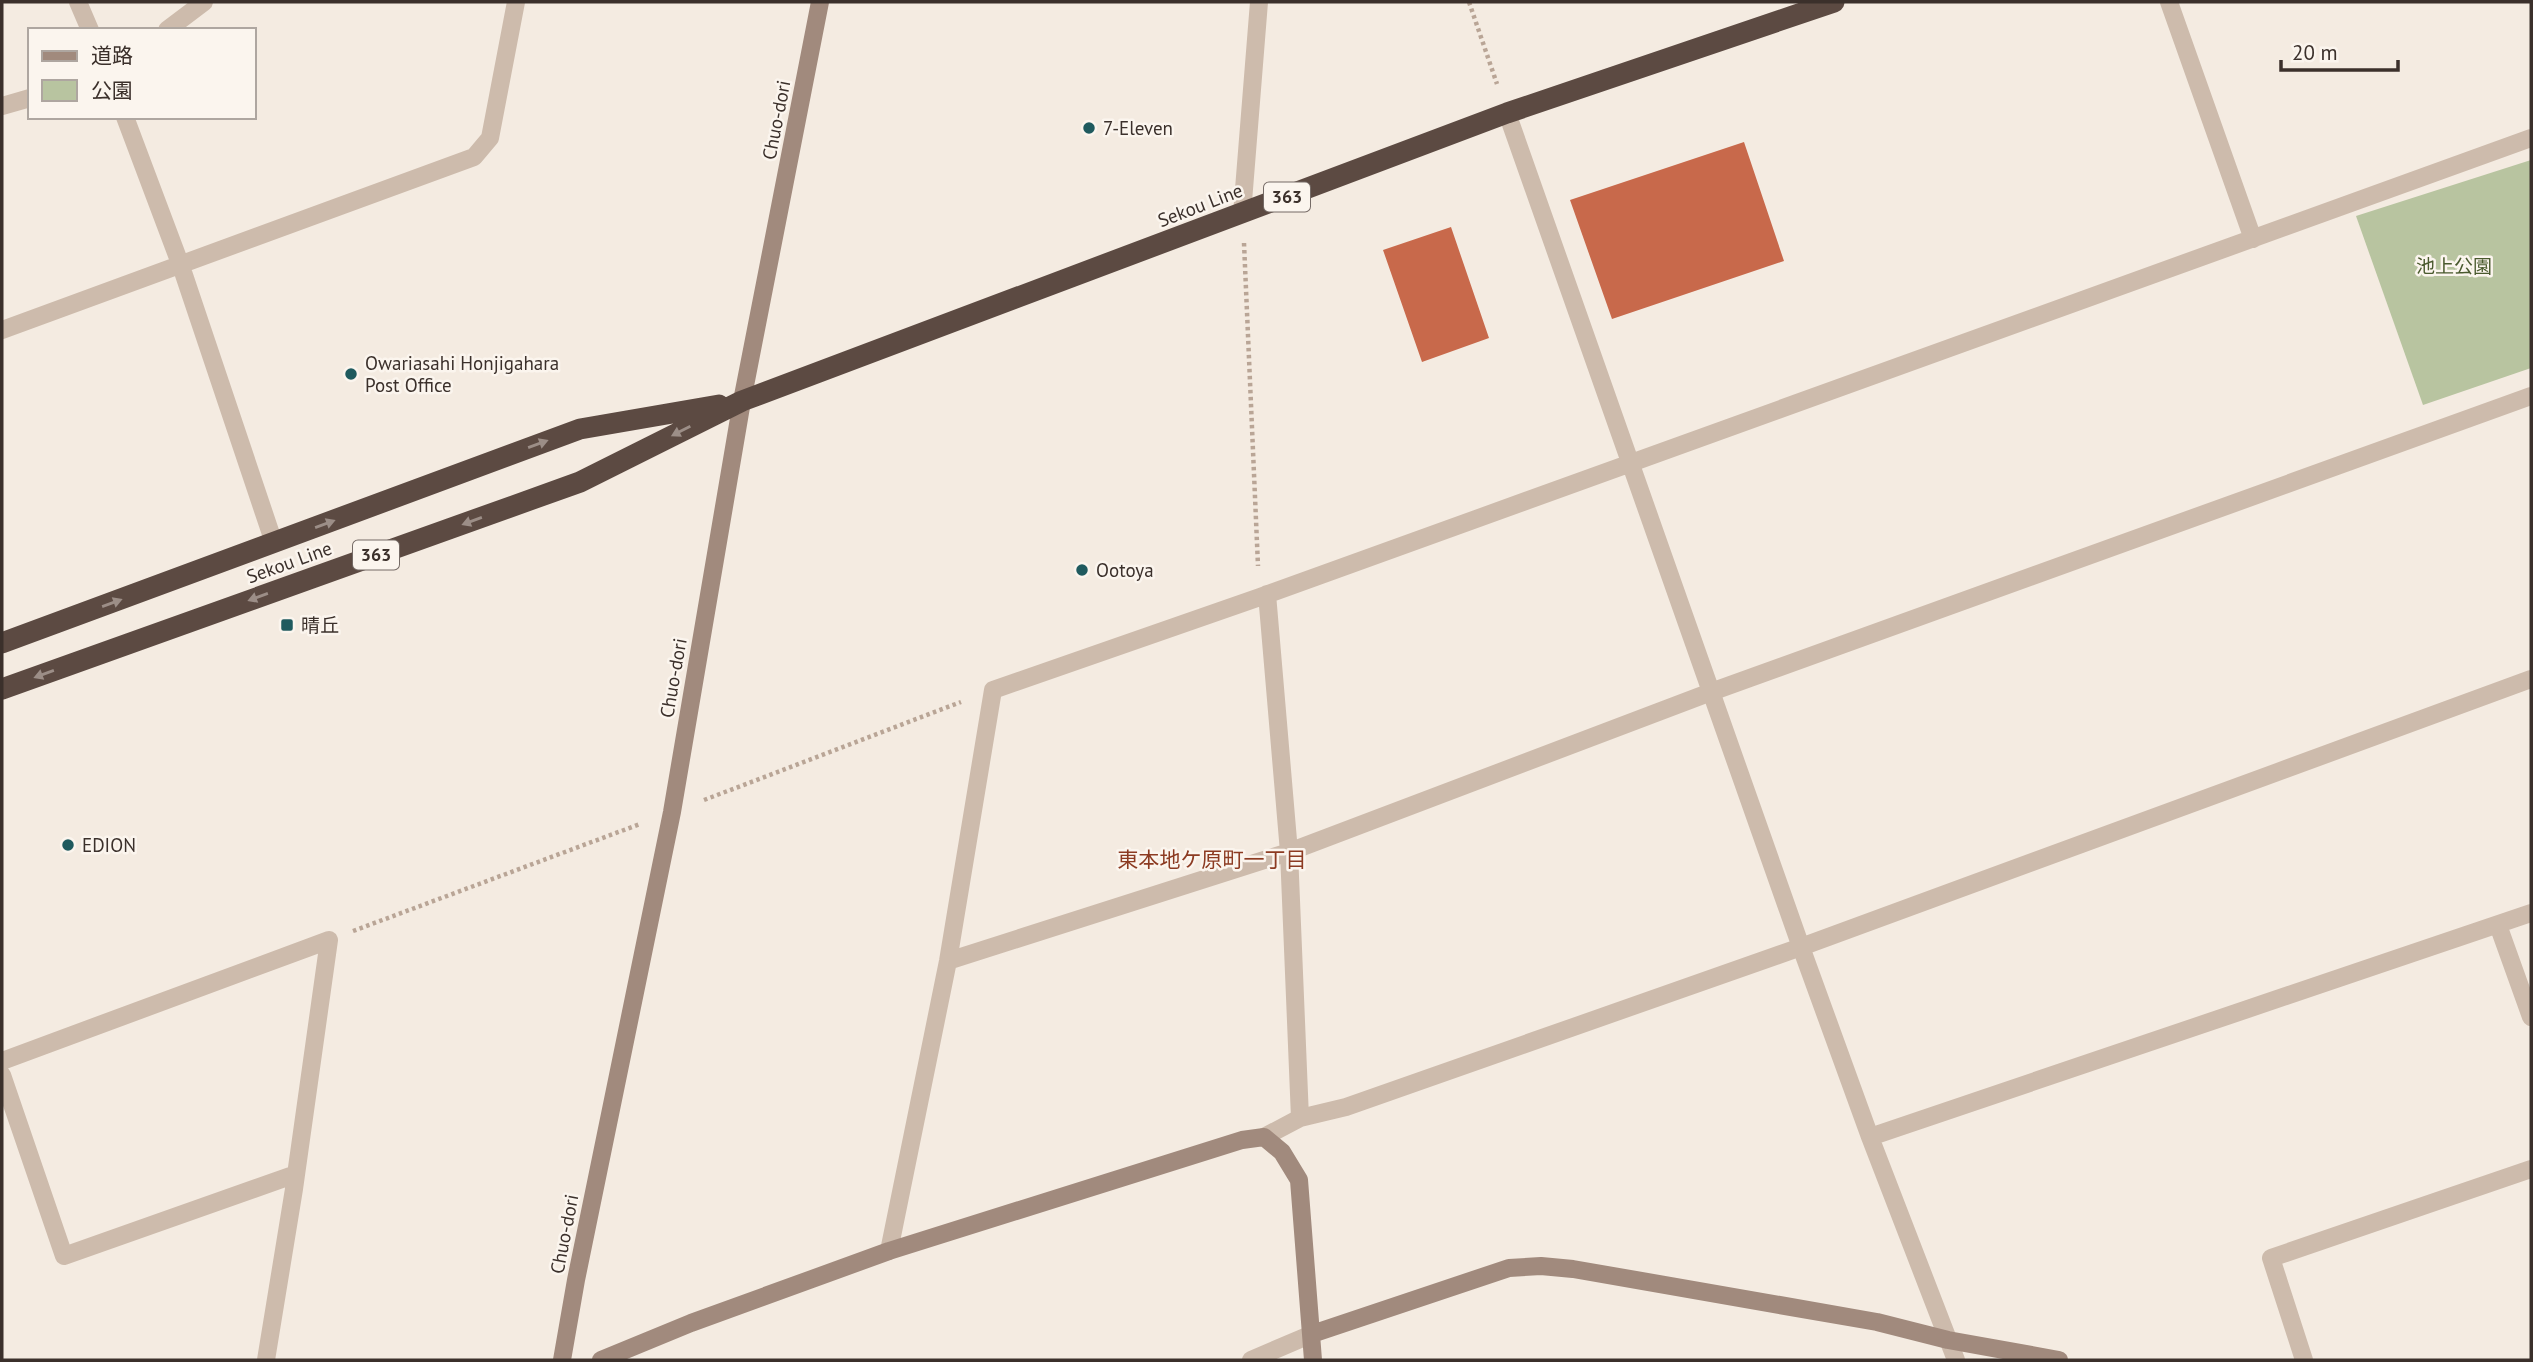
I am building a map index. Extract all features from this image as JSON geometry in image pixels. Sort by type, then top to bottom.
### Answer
[{"type":"highway","name":"Sekou Line","points":[[2,689],[580,482],[742,401],[1507,113],[1834,2]]},
{"type":"highway","name":"Sekou Line","points":[[2,643],[580,429],[742,401]]},
{"type":"street","points":[[78,2],[89,28]]},
{"type":"street","points":[[170,28],[204,2]]},
{"type":"street","points":[[2,330],[474,157],[490,138],[516,2]]},
{"type":"street","name":"Chuo-dori","points":[[562,1360],[578,1267],[672,812],[742,401],[820,2]]},
{"type":"street","points":[[1242,214],[1259,2]]},
{"type":"street","points":[[2169,2],[2253,239]]},
{"type":"street","points":[[2,106],[28,98]]},
{"type":"street","points":[[1507,113],[1801,947],[1870,1137],[1956,1360]]},
{"type":"street","points":[[126,119],[181,266],[274,543]]},
{"type":"street","points":[[889,1251],[948,961],[993,690],[2531,138]]},
{"type":"street","points":[[948,961],[1289,852],[1712,692],[2531,396]]},
{"type":"street","points":[[1263,595],[1289,852],[1300,1118]]},
{"type":"street","points":[[601,1360],[691,1323],[889,1251],[1242,1140],[1264,1137],[1300,1118],[1346,1107],[1801,947],[2531,679]]},
{"type":"street","points":[[1870,1137],[2531,913]]},
{"type":"street","points":[[2498,925],[2531,1017]]},
{"type":"street","points":[[2,1061],[329,940],[267,1360]]},
{"type":"street","points":[[2,1075],[64,1256],[296,1174]]},
{"type":"street","points":[[1264,1137],[1282,1152],[1299,1180],[1313,1360]]},
{"type":"street","points":[[2304,1360],[2271,1258],[2531,1169]]},
{"type":"street","points":[[1251,1360],[1312,1334],[1509,1268],[1541,1266],[1573,1269],[1877,1322],[1948,1340],[2059,1360]]},
{"type":"path","points":[[1469,2],[1507,113]]},
{"type":"path","points":[[1242,214],[1263,595]]},
{"type":"path","points":[[329,940],[993,690]]},
{"type":"green space","name":"池上公園","points":[[2531,160],[2531,368],[2423,405],[2356,216]]},
{"type":"building","points":[[1744,142],[1784,261],[1612,319],[1570,200]]},
{"type":"building","points":[[1451,227],[1489,338],[1422,362],[1383,250]]},
{"type":"place","name":"7-Eleven","points":[[1089,128]]},
{"type":"place","name":"Owariasahi Honjigahara Post Office","points":[[351,374]]},
{"type":"place","name":"Ootoya","points":[[1082,570]]},
{"type":"place","name":"晴丘","points":[[287,625]]},
{"type":"place","name":"EDION","points":[[68,845]]},
{"type":"district","name":"東本地ケ原町一丁目","points":[[1212,860]]}]
